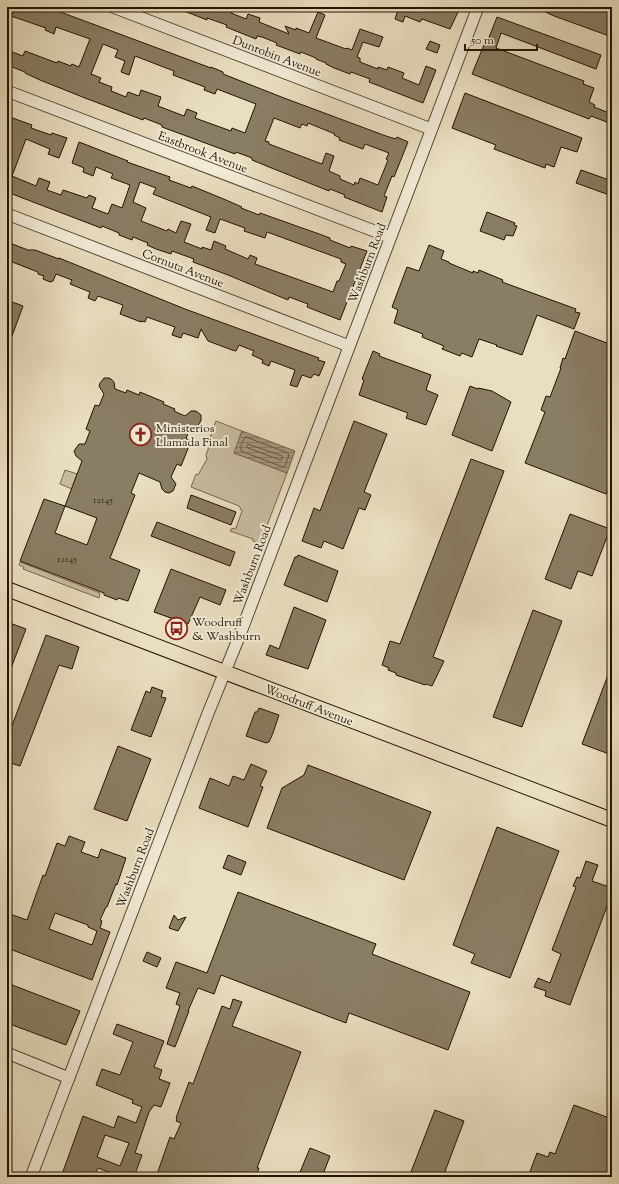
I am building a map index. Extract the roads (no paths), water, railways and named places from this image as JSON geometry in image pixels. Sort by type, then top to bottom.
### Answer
[{"type":"main road","name":"Woodruff Avenue","points":[[7,589],[612,820]]},
{"type":"street","name":"Dunrobin Avenue","points":[[113,7],[431,129]]},
{"type":"street","name":"Washburn Road","points":[[31,1177],[478,7]]},
{"type":"street","name":"Eastbrook Avenue","points":[[7,92],[390,237]]},
{"type":"street","name":"Cornuta Avenue","points":[[7,214],[349,346]]},
{"type":"street","points":[[7,1053],[69,1078]]},
{"type":"water","points":[[242,431],[295,451],[287,473],[234,453]]},
{"type":"place","name":"Ministerios Llamada Final","points":[[140,435]]},
{"type":"place","name":"Woodruff & Washburn","points":[[176,629]]}]
